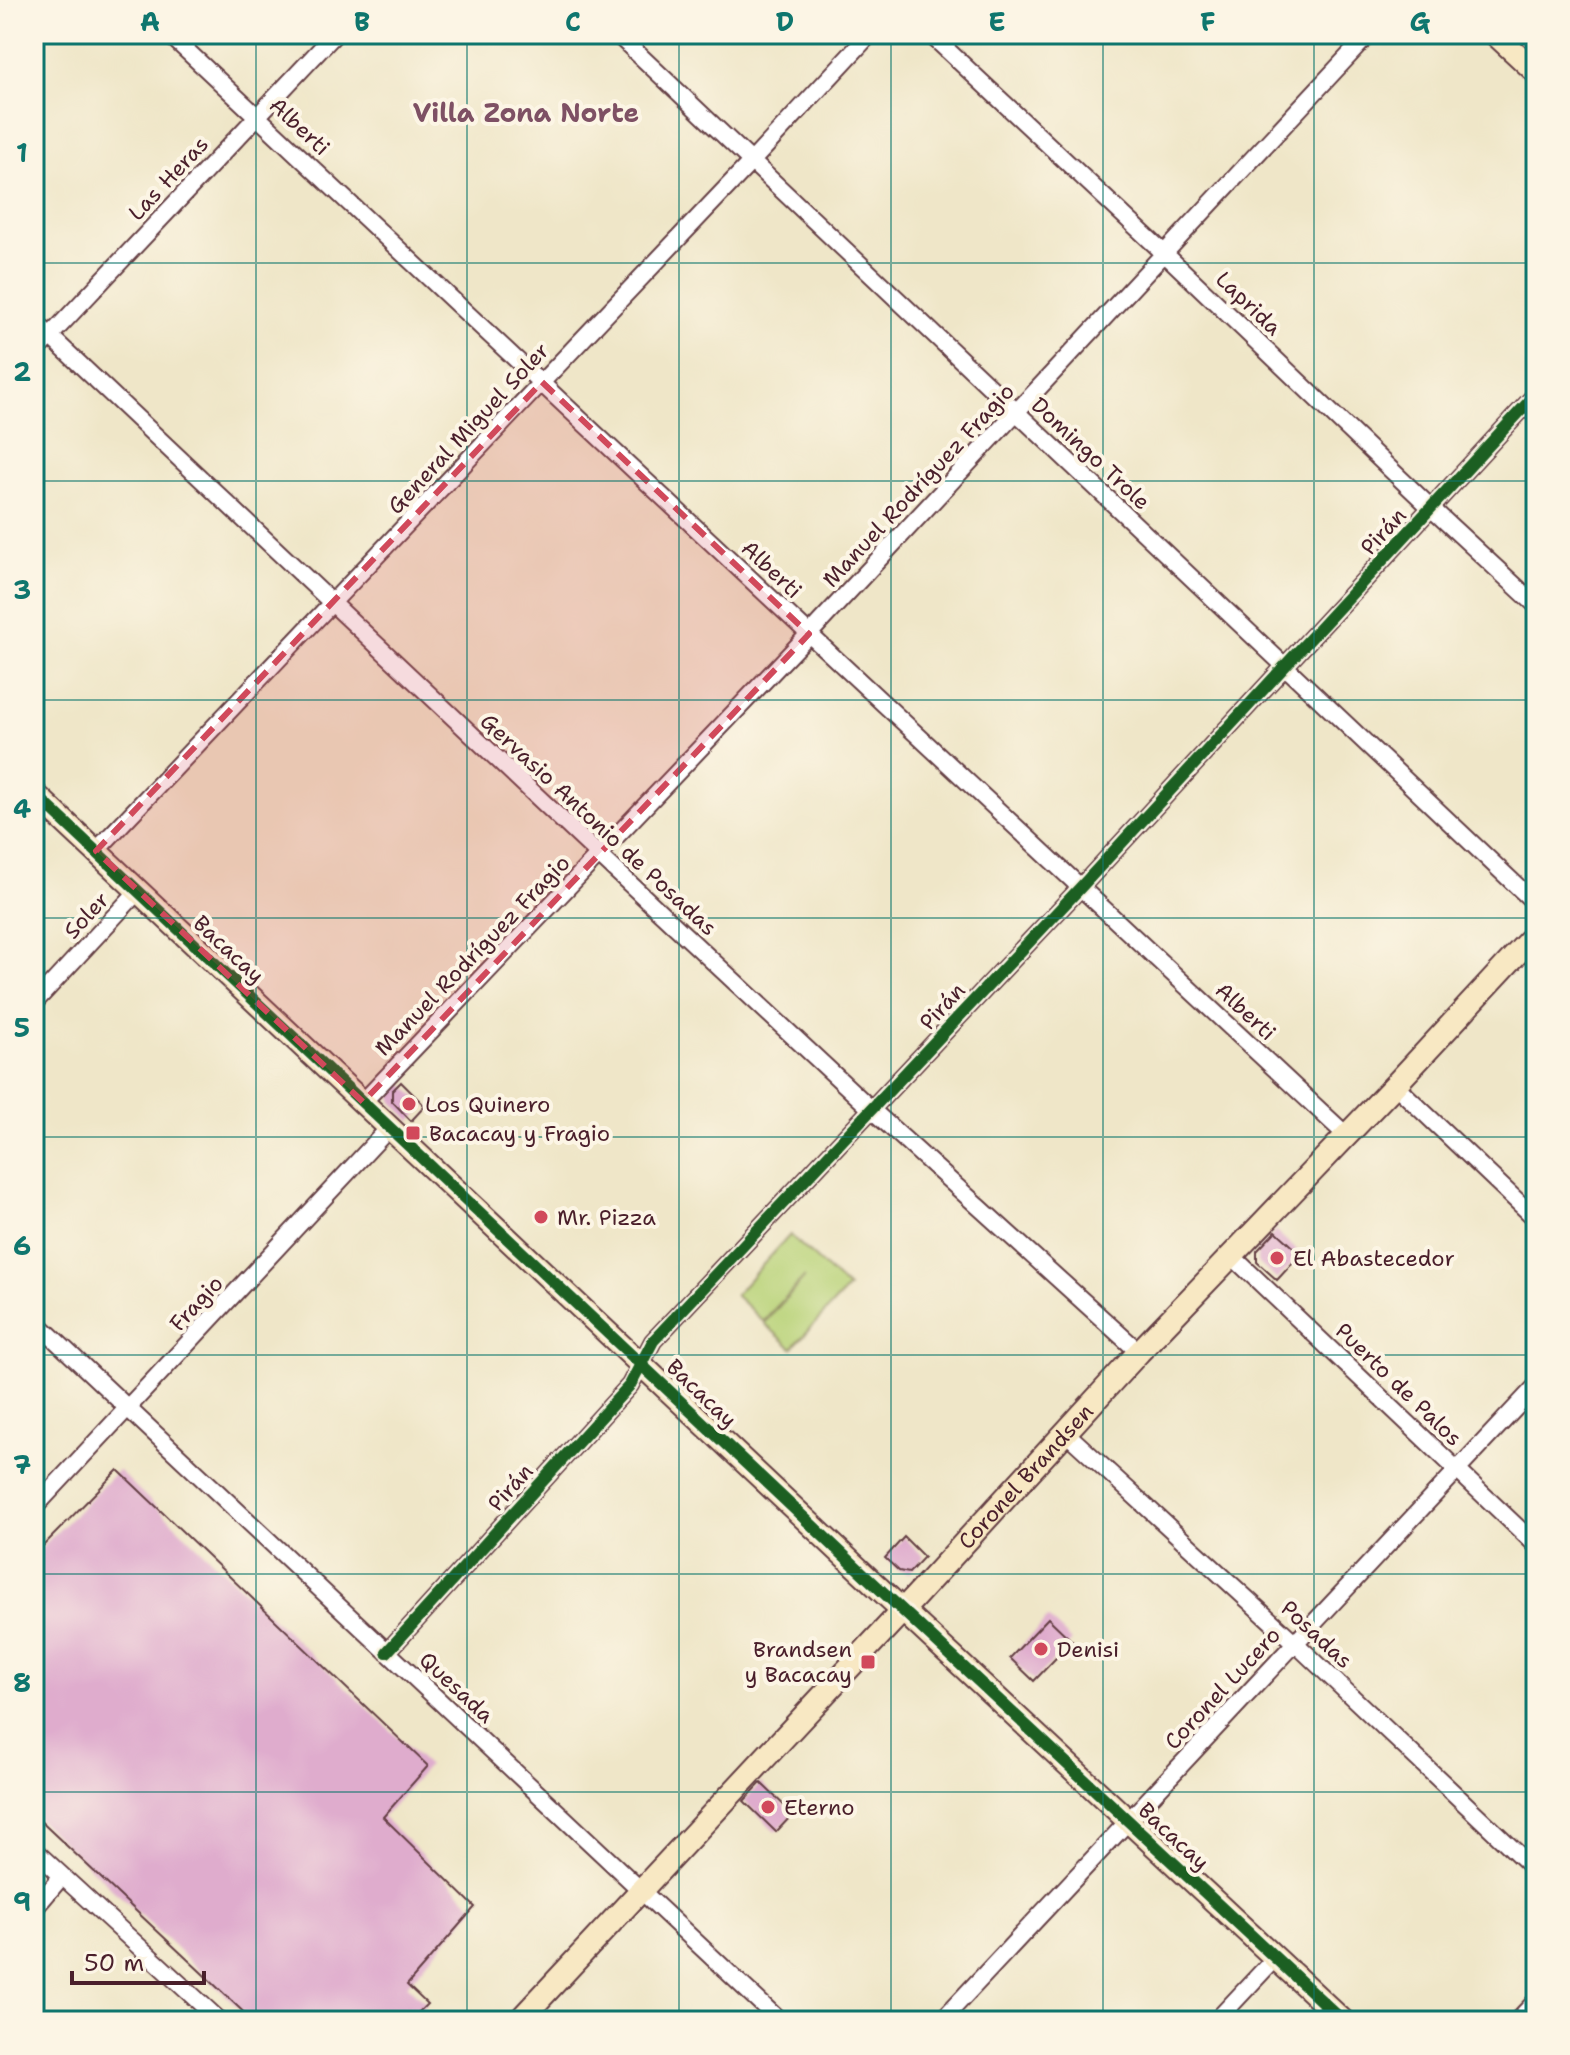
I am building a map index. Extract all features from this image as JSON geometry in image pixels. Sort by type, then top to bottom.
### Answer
[{"type":"street","name":"Alberti","points":[[169,34],[1346,1135]]},
{"type":"street","name":"Las Heras","points":[[34,353],[335,34]]},
{"type":"street","name":"Domingo Trole","points":[[617,34],[1536,904]]},
{"type":"street","name":"General Miguel Soler","points":[[96,851],[870,34]]},
{"type":"street","name":"Laprida","points":[[930,34],[1536,605]]},
{"type":"street","name":"Manuel Rodríguez Fragio","points":[[363,1102],[809,634],[1369,34]]},
{"type":"street","points":[[1495,34],[1536,72]]},
{"type":"street","name":"Gervasio Antonio de Posadas","points":[[34,321],[872,1110],[1139,1352]]},
{"type":"street","name":"Pirán","points":[[387,1652],[630,1385],[653,1341],[1080,888],[1536,394]]},
{"type":"street","name":"Bacacay","points":[[34,793],[1343,2021]]},
{"type":"street","name":"Soler","points":[[34,1003],[138,891]]},
{"type":"street","name":"Coronel Brandsen","points":[[519,2021],[1139,1352],[1536,933]]},
{"type":"street","points":[[1395,1085],[1536,1219]]},
{"type":"street","name":"Fragio","points":[[34,1508],[390,1127]]},
{"type":"street","name":"Puerto de Palos","points":[[1231,1255],[1536,1545]]},
{"type":"street","name":"Quesada","points":[[34,1320],[780,2021]]},
{"type":"street","name":"Coronel Lucero","points":[[941,2021],[1536,1386]]},
{"type":"street","name":"Posadas","points":[[1066,1433],[1295,1643],[1536,1871]]},
{"type":"street","points":[[34,1850],[220,2021]]},
{"type":"street","points":[[34,1909],[62,1876]]},
{"type":"street","points":[[1216,2021],[1275,1958]]},
{"type":"street","points":[[1517,2021],[1536,2001]]},
{"type":"street","points":[[34,2018],[44,2021]]},
{"type":"highlighted area","points":[[542,382],[809,634],[363,1102],[96,851]]},
{"type":"green space","points":[[790,1235],[848,1288],[792,1348],[764,1323],[805,1277],[763,1321],[735,1295]]},
{"type":"building","name":"Los Quinero","points":[[401,1082],[425,1106],[411,1121],[392,1101],[392,1091]]},
{"type":"building","name":"El Abastecedor","points":[[1276,1231],[1301,1254],[1277,1280],[1257,1262],[1257,1251]]},
{"type":"building","points":[[118,1470],[428,1766],[383,1817],[475,1907],[407,1985],[427,2004],[410,2021],[253,2021],[34,1815],[34,1555]]},
{"type":"building","points":[[904,1537],[924,1557],[909,1573],[899,1571],[885,1558]]},
{"type":"building","name":"Denisi","points":[[1048,1618],[1072,1641],[1034,1681],[1010,1658]]},
{"type":"building","name":"Eterno","points":[[761,1783],[793,1814],[776,1832],[744,1801]]},
{"type":"cycle path","points":[[387,1652],[630,1385],[653,1341],[1080,888],[1536,394]]},
{"type":"cycle path","points":[[34,793],[1343,2021]]},
{"type":"place","name":"Los Quinero","points":[[409,1104]]},
{"type":"place","name":"Bacacay y Fragio","points":[[413,1133]]},
{"type":"place","name":"Mr. Pizza","points":[[541,1217]]},
{"type":"place","name":"El Abastecedor","points":[[1277,1258]]},
{"type":"place","name":"Denisi","points":[[1041,1649]]},
{"type":"place","name":"Brandsen y Bacacay","points":[[868,1662]]},
{"type":"place","name":"Eterno","points":[[768,1807]]},
{"type":"district","name":"Villa Zona Norte","points":[[526,113]]}]
